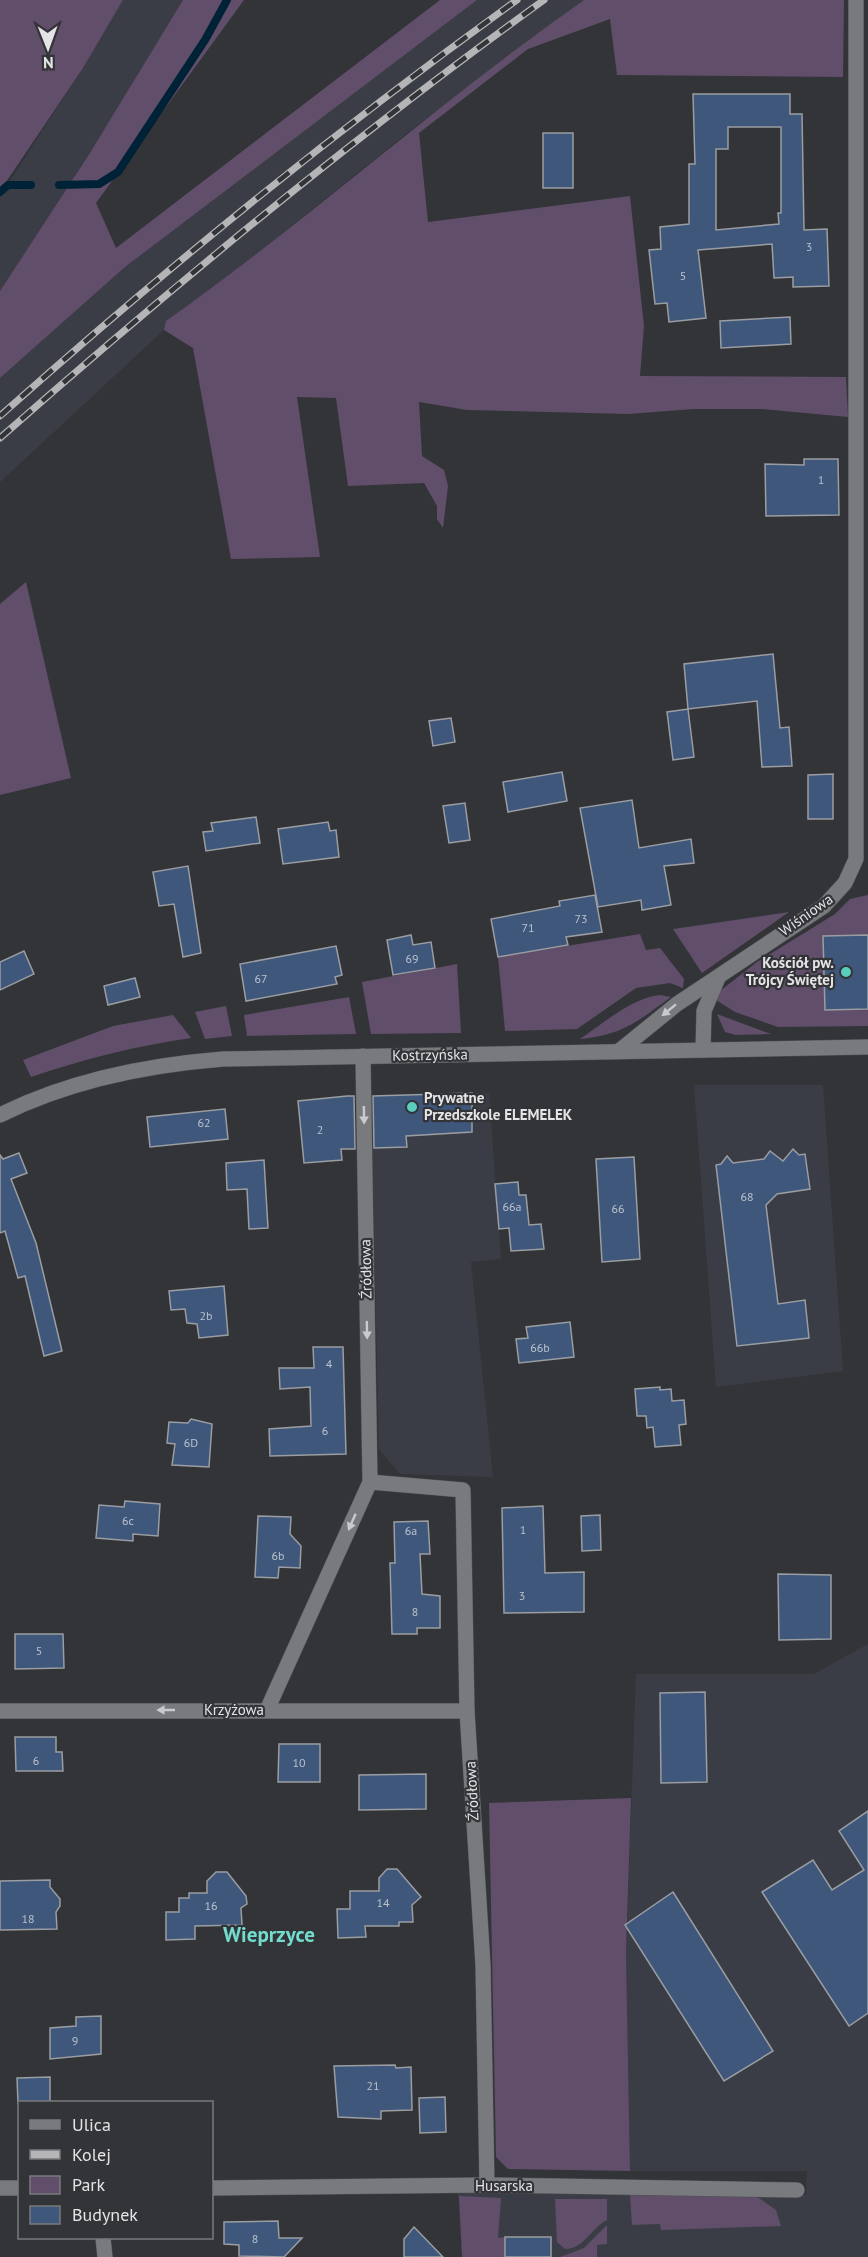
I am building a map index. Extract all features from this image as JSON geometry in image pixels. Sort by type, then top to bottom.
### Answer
[{"type":"street","name":"Wiśniowa","points":[[619,1051],[677,1004],[836,896],[850,874],[856,859],[856,0]]},
{"type":"street","points":[[703,1050],[704,1011],[718,978]]},
{"type":"street","name":"Kostrzyńska","points":[[0,1114],[58,1091],[104,1078],[186,1062],[260,1057],[868,1047]]},
{"type":"street","name":"Źródłowa","points":[[267,1710],[370,1482],[363,1056]]},
{"type":"street","name":"Źródłowa","points":[[370,1482],[463,1490],[467,1711],[483,1965],[487,2186]]},
{"type":"street","name":"Krzyżowa","points":[[0,1711],[467,1711]]},
{"type":"street","name":"Husarska","points":[[213,2188],[487,2186],[797,2190]]},
{"type":"street","points":[[0,2188],[18,2188]]},
{"type":"street","points":[[103,2239],[105,2257]]},
{"type":"shaded area","points":[[123,0],[183,0],[88,156],[0,291],[0,196],[83,68]]},
{"type":"shaded area","points":[[477,0],[584,0],[410,131],[228,277],[167,321],[164,330],[0,482],[0,378],[125,267]]},
{"type":"shaded area","points":[[694,1085],[823,1085],[843,1371],[716,1387]]},
{"type":"shaded area","points":[[489,1093],[501,1259],[471,1262],[493,1477],[400,1474],[379,1449],[371,1096]]},
{"type":"shaded area","points":[[868,1644],[868,2257],[462,2257],[458,2192],[806,2195],[807,2171],[630,2171],[626,1951],[636,1674],[814,1674]]},
{"type":"green space","points":[[0,0],[123,0],[83,68],[0,191]]},
{"type":"green space","points":[[183,0],[244,0],[96,203],[116,248],[440,0],[477,0],[125,267],[0,378],[0,291],[88,156]]},
{"type":"green space","points":[[584,0],[844,0],[843,77],[617,75],[610,19],[528,49],[419,133],[428,222],[630,196],[644,326],[640,376],[846,377],[848,417],[762,409],[694,409],[628,414],[467,410],[419,402],[422,456],[444,470],[448,486],[443,528],[437,519],[437,506],[424,483],[348,486],[336,398],[297,397],[320,557],[231,559],[193,348],[164,330],[166,321],[272,242],[478,78]]},
{"type":"green space","points":[[26,582],[71,778],[0,795],[0,604]]},
{"type":"green space","points":[[868,895],[868,935],[823,936],[825,1009],[868,1009],[868,1026],[778,1027],[735,1012],[716,1000],[720,991],[757,962],[835,914],[850,899]]},
{"type":"green space","points":[[789,912],[702,973],[673,929]]},
{"type":"green space","points":[[640,934],[646,950],[660,948],[684,979],[683,988],[670,983],[636,988],[577,1029],[505,1031],[498,957]]},
{"type":"green space","points":[[457,964],[461,1033],[371,1034],[362,982]]},
{"type":"green space","points":[[660,995],[671,997],[629,1026],[608,1034],[580,1039],[628,1006]]},
{"type":"green space","points":[[349,997],[356,1034],[247,1036],[244,1015]]},
{"type":"green space","points":[[226,1006],[232,1036],[205,1039],[195,1012]]},
{"type":"green space","points":[[717,1014],[771,1034],[736,1035],[725,1032]]},
{"type":"green space","points":[[173,1015],[191,1038],[110,1054],[31,1077],[23,1060],[113,1026]]},
{"type":"green space","points":[[631,1798],[626,1951],[630,2171],[508,2169],[496,2157],[489,1803]]},
{"type":"green space","points":[[630,2195],[756,2196],[776,2210],[781,2226],[661,2230],[660,2224],[632,2225]]},
{"type":"green space","points":[[459,2196],[501,2198],[498,2238],[505,2237],[505,2257],[462,2257]]},
{"type":"green space","points":[[555,2199],[607,2199],[607,2220],[583,2242],[565,2249],[557,2242]]},
{"type":"green space","points":[[607,2225],[607,2244],[597,2245],[597,2257],[560,2257],[584,2248]]},
{"type":"building","points":[[693,94],[790,94],[790,114],[802,114],[804,230],[827,229],[829,286],[793,287],[793,277],[774,278],[772,244],[698,250],[706,318],[669,322],[667,303],[655,304],[649,250],[661,249],[660,227],[689,224],[689,164],[695,164]],"holes":[[[728,127],[781,127],[779,224],[716,230],[716,149],[728,149]]]},
{"type":"building","points":[[543,133],[573,133],[573,188],[543,188]]},
{"type":"building","points":[[790,317],[791,344],[721,348],[720,321]]},
{"type":"building","points":[[804,459],[838,459],[839,515],[766,516],[765,464],[804,465]]},
{"type":"building","points":[[773,654],[780,728],[789,727],[792,766],[762,767],[757,701],[688,709],[684,664]]},
{"type":"building","points":[[688,709],[694,757],[673,760],[667,712]]},
{"type":"building","points":[[451,718],[455,742],[433,746],[429,721]]},
{"type":"building","points":[[562,772],[567,801],[508,812],[503,782]]},
{"type":"building","points":[[833,774],[833,819],[808,819],[808,775]]},
{"type":"building","points":[[632,800],[639,848],[691,839],[694,863],[664,866],[671,905],[642,910],[641,900],[598,907],[580,808]]},
{"type":"building","points":[[465,803],[470,840],[449,843],[443,806]]},
{"type":"building","points":[[256,817],[260,843],[206,851],[203,832],[213,831],[211,823]]},
{"type":"building","points":[[328,822],[330,831],[336,830],[339,857],[283,864],[278,829]]},
{"type":"building","points":[[188,866],[201,953],[183,957],[174,904],[159,906],[153,872]]},
{"type":"building","points":[[595,895],[602,932],[566,937],[568,945],[498,957],[491,919],[560,906],[559,901]]},
{"type":"building","points":[[411,935],[413,945],[431,942],[435,968],[393,975],[387,940]]},
{"type":"building","name":"Kościół pw. Trójcy Świętej","points":[[868,935],[868,1009],[825,1010],[823,936]]},
{"type":"building","points":[[336,946],[342,975],[335,977],[337,984],[246,1001],[240,964]]},
{"type":"building","points":[[24,951],[34,974],[0,990],[0,962]]},
{"type":"building","points":[[135,978],[140,997],[108,1005],[104,986]]},
{"type":"building","points":[[472,1093],[472,1132],[406,1136],[407,1147],[374,1148],[373,1096]]},
{"type":"building","points":[[354,1096],[355,1149],[341,1149],[342,1160],[304,1163],[298,1101]]},
{"type":"building","points":[[225,1109],[228,1139],[150,1147],[147,1117]]},
{"type":"building","points":[[793,1149],[799,1155],[805,1154],[810,1189],[777,1194],[766,1205],[778,1304],[805,1300],[809,1338],[737,1346],[716,1165],[721,1164],[727,1156],[733,1163],[764,1159],[770,1151],[783,1161]]},
{"type":"building","points":[[19,1153],[27,1173],[11,1179],[36,1243],[62,1351],[44,1356],[25,1276],[18,1278],[5,1231],[0,1233],[0,1155],[3,1159]]},
{"type":"building","points":[[634,1157],[640,1259],[602,1262],[596,1159]]},
{"type":"building","points":[[264,1160],[268,1228],[249,1229],[247,1189],[227,1190],[226,1163]]},
{"type":"building","points":[[518,1182],[519,1195],[526,1195],[529,1225],[541,1224],[544,1249],[511,1251],[509,1228],[499,1229],[495,1184]]},
{"type":"building","points":[[224,1286],[228,1335],[199,1338],[197,1324],[187,1323],[185,1309],[171,1310],[169,1291]]},
{"type":"building","points":[[570,1322],[574,1357],[519,1363],[516,1339],[528,1338],[526,1327]]},
{"type":"building","points":[[313,1347],[343,1347],[346,1454],[270,1456],[269,1429],[311,1426],[310,1387],[280,1389],[279,1368],[314,1368]]},
{"type":"building","points":[[660,1387],[660,1390],[671,1389],[672,1401],[684,1400],[686,1424],[679,1425],[681,1445],[655,1447],[653,1427],[647,1428],[646,1416],[637,1416],[635,1389]]},
{"type":"building","points":[[191,1419],[212,1424],[209,1467],[172,1465],[175,1444],[167,1443],[169,1422],[188,1423]]},
{"type":"building","points":[[125,1501],[160,1504],[158,1536],[133,1534],[133,1541],[96,1538],[99,1505],[124,1507]]},
{"type":"building","points":[[543,1506],[545,1573],[584,1572],[584,1612],[504,1613],[502,1508]]},
{"type":"building","points":[[600,1515],[601,1550],[582,1551],[581,1516]]},
{"type":"building","points":[[258,1516],[291,1517],[290,1534],[301,1546],[300,1568],[279,1567],[278,1578],[255,1577]]},
{"type":"building","points":[[428,1521],[430,1554],[420,1554],[422,1594],[440,1596],[440,1628],[417,1628],[417,1634],[392,1634],[390,1563],[395,1563],[394,1522]]},
{"type":"building","points":[[778,1574],[831,1575],[831,1639],[779,1640]]},
{"type":"building","points":[[15,1634],[63,1634],[64,1668],[15,1669]]},
{"type":"building","points":[[705,1692],[707,1782],[661,1783],[660,1693]]},
{"type":"building","points":[[15,1737],[56,1737],[56,1752],[62,1752],[63,1771],[16,1771]]},
{"type":"building","points":[[279,1744],[320,1744],[320,1782],[278,1782]]},
{"type":"building","points":[[426,1774],[426,1809],[359,1810],[359,1775]]},
{"type":"building","points":[[868,1811],[868,2013],[849,2026],[762,1892],[813,1860],[832,1890],[864,1870],[839,1831]]},
{"type":"building","points":[[387,1869],[397,1869],[421,1897],[412,1905],[413,1922],[399,1922],[399,1926],[365,1926],[366,1937],[338,1938],[337,1909],[350,1909],[350,1891],[379,1891],[379,1878]]},
{"type":"building","points":[[216,1872],[227,1872],[246,1896],[247,1904],[241,1908],[242,1925],[195,1926],[195,1939],[166,1940],[166,1912],[179,1912],[179,1898],[189,1898],[189,1893],[207,1893],[207,1881]]},
{"type":"building","points":[[50,1880],[50,1887],[60,1899],[60,1906],[56,1912],[57,1929],[0,1930],[0,1881]]},
{"type":"building","points":[[673,1892],[773,2051],[724,2081],[625,1925]]},
{"type":"building","points":[[101,2016],[101,2054],[50,2059],[50,2028],[76,2026],[76,2017]]},
{"type":"building","points":[[395,2065],[396,2068],[411,2067],[412,2110],[381,2111],[381,2119],[338,2117],[334,2066]]},
{"type":"building","points":[[50,2077],[50,2101],[18,2101],[18,2103],[17,2078]]},
{"type":"building","points":[[445,2097],[446,2132],[420,2133],[419,2098]]},
{"type":"building","points":[[278,2221],[279,2238],[302,2238],[284,2257],[239,2256],[239,2245],[224,2244],[224,2222]]},
{"type":"building","points":[[414,2227],[443,2257],[404,2257],[404,2239]]},
{"type":"building","points":[[505,2237],[551,2237],[551,2257],[505,2257]]},
{"type":"waterway","points":[[59,185],[99,184],[118,172],[205,40],[227,0]]},
{"type":"waterway","points":[[0,192],[8,185],[31,185]]},
{"type":"railway","points":[[0,416],[125,307],[253,201],[517,0]]},
{"type":"railway","points":[[0,438],[267,212],[404,104],[544,0]]},
{"type":"place","name":"Kościół pw. Trójcy Świętej","points":[[846,972]]},
{"type":"place","name":"Prywatne Przedszkole ELEMELEK","points":[[412,1107]]},
{"type":"district","name":"Wieprzyce","points":[[269,1935]]}]
